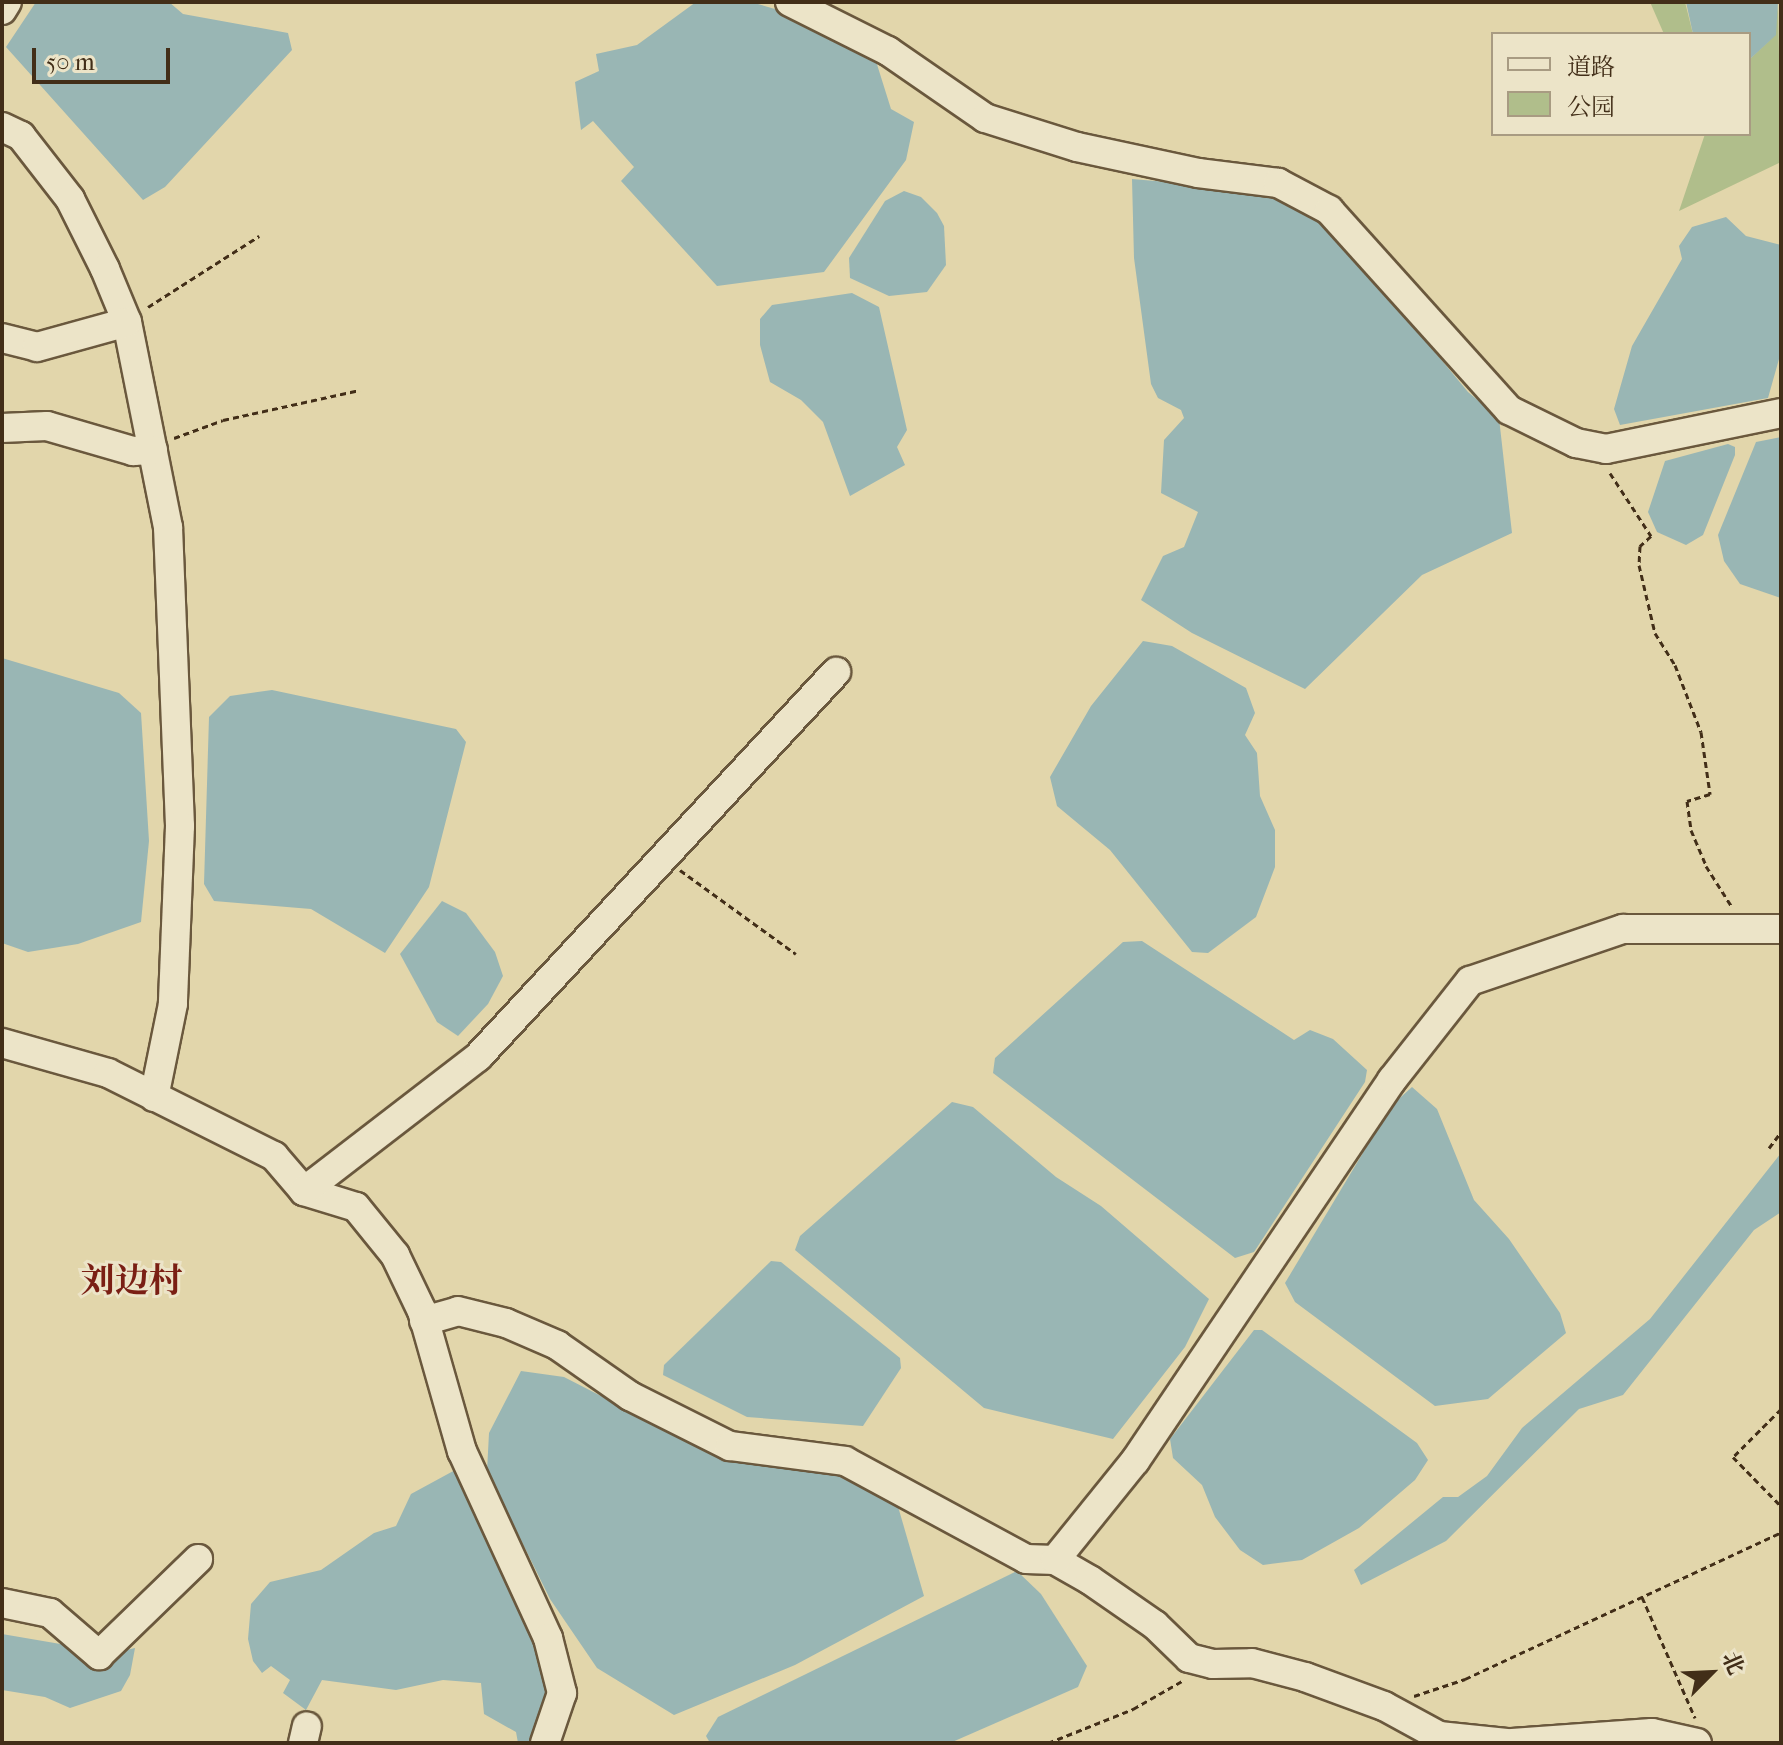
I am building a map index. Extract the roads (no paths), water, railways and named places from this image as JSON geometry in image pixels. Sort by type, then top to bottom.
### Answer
[{"type":"street","points":[[2,10],[7,2]]},
{"type":"street","points":[[790,2],[888,51],[985,118],[1077,147],[1198,173],[1278,183],[1329,210],[1509,410],[1576,443],[1606,449],[1781,413]]},
{"type":"street","points":[[2,127],[21,136],[70,199],[126,321],[168,527],[180,826],[173,1004],[154,1097]]},
{"type":"street","points":[[2,338],[37,347],[126,321]]},
{"type":"street","points":[[2,428],[47,426],[133,451],[153,450]]},
{"type":"street","points":[[304,1191],[478,1057],[661,856],[836,672]]},
{"type":"street","points":[[1055,1560],[1135,1461],[1392,1080],[1470,981],[1623,929],[1781,929]]},
{"type":"street","points":[[2,1043],[108,1073],[274,1156],[304,1191],[356,1207],[395,1255],[424,1321],[462,1451],[548,1638],[562,1693],[545,1743]]},
{"type":"street","points":[[424,1321],[458,1311],[506,1323],[557,1345],[630,1396],[730,1446],[845,1461],[1026,1559],[1055,1560],[1155,1625],[1189,1658],[1213,1664],[1252,1663],[1384,1706],[1439,1736],[1510,1743],[1652,1733],[1698,1736]]},
{"type":"street","points":[[2,1603],[50,1613],[99,1655],[198,1559]]},
{"type":"water","points":[[36,2],[169,2],[183,14],[288,33],[292,50],[165,187],[143,200],[6,47]]},
{"type":"water","points":[[696,2],[751,2],[840,28],[875,58],[891,109],[914,122],[906,160],[824,272],[717,286],[621,181],[634,167],[593,121],[581,130],[575,82],[599,71],[596,54],[637,45]]},
{"type":"water","points":[[1686,2],[1778,2],[1776,35],[1751,58],[1751,32],[1693,32]]},
{"type":"water","points":[[1132,179],[1261,190],[1328,223],[1468,392],[1499,418],[1512,533],[1422,575],[1305,689],[1192,633],[1141,600],[1163,556],[1184,547],[1198,512],[1161,493],[1164,440],[1184,418],[1181,410],[1158,398],[1151,384],[1134,258]]},
{"type":"water","points":[[904,191],[921,197],[937,213],[944,226],[946,265],[927,292],[889,296],[850,278],[849,258],[885,201]]},
{"type":"water","points":[[1726,217],[1746,236],[1781,245],[1781,352],[1768,398],[1620,425],[1614,409],[1632,346],[1682,259],[1679,246],[1692,227]]},
{"type":"water","points":[[852,293],[879,307],[907,430],[897,447],[905,465],[850,496],[823,422],[801,400],[770,382],[760,345],[760,319],[772,305]]},
{"type":"water","points":[[1781,437],[1781,598],[1740,584],[1724,561],[1718,535],[1756,442]]},
{"type":"water","points":[[1728,444],[1735,447],[1735,455],[1703,535],[1686,545],[1657,532],[1648,512],[1665,461]]},
{"type":"water","points":[[1143,641],[1172,646],[1246,688],[1255,713],[1245,735],[1257,753],[1260,796],[1275,830],[1275,867],[1256,917],[1208,953],[1192,952],[1110,850],[1057,806],[1050,777],[1091,706]]},
{"type":"water","points":[[2,658],[119,693],[141,713],[149,841],[141,922],[78,944],[28,952],[2,943]]},
{"type":"water","points":[[272,690],[456,729],[466,742],[429,887],[385,953],[311,909],[214,901],[204,884],[209,717],[230,696]]},
{"type":"water","points":[[442,901],[466,913],[495,952],[503,976],[488,1004],[458,1036],[437,1022],[400,954]]},
{"type":"water","points":[[1142,941],[1294,1040],[1310,1030],[1333,1039],[1367,1070],[1365,1082],[1254,1252],[1235,1258],[993,1073],[995,1058],[1123,942]]},
{"type":"water","points":[[1412,1087],[1437,1109],[1474,1200],[1509,1239],[1560,1313],[1566,1333],[1488,1399],[1435,1406],[1295,1302],[1285,1283],[1391,1106]]},
{"type":"water","points":[[952,1102],[973,1107],[1056,1177],[1101,1206],[1209,1299],[1185,1347],[1113,1439],[984,1408],[795,1250],[800,1236]]},
{"type":"water","points":[[1781,1153],[1781,1212],[1754,1230],[1623,1395],[1579,1409],[1446,1541],[1361,1585],[1354,1570],[1443,1497],[1458,1497],[1487,1476],[1522,1428],[1650,1319]]},
{"type":"water","points":[[771,1261],[781,1262],[900,1358],[901,1368],[863,1426],[747,1417],[663,1375],[664,1365]]},
{"type":"water","points":[[1254,1330],[1262,1330],[1417,1443],[1428,1460],[1415,1480],[1359,1528],[1302,1560],[1263,1565],[1240,1550],[1215,1517],[1202,1485],[1173,1458],[1170,1439]]},
{"type":"water","points":[[521,1371],[564,1377],[722,1458],[816,1465],[856,1479],[897,1503],[924,1596],[795,1665],[674,1715],[597,1668],[550,1599],[487,1471],[489,1433]]},
{"type":"water","points":[[457,1469],[539,1645],[550,1701],[537,1743],[518,1743],[516,1732],[484,1714],[481,1683],[443,1680],[396,1690],[322,1680],[306,1710],[283,1693],[290,1680],[271,1666],[262,1673],[253,1661],[248,1639],[251,1604],[270,1582],[321,1570],[374,1533],[396,1526],[411,1494]]},
{"type":"water","points":[[1017,1571],[1041,1594],[1087,1666],[1078,1687],[950,1743],[710,1743],[706,1736],[718,1717]]},
{"type":"water","points":[[2,1634],[113,1653],[135,1648],[130,1675],[121,1691],[70,1708],[45,1697],[2,1690]]},
{"type":"district","name":"刘边村","points":[[132,1282]]}]
